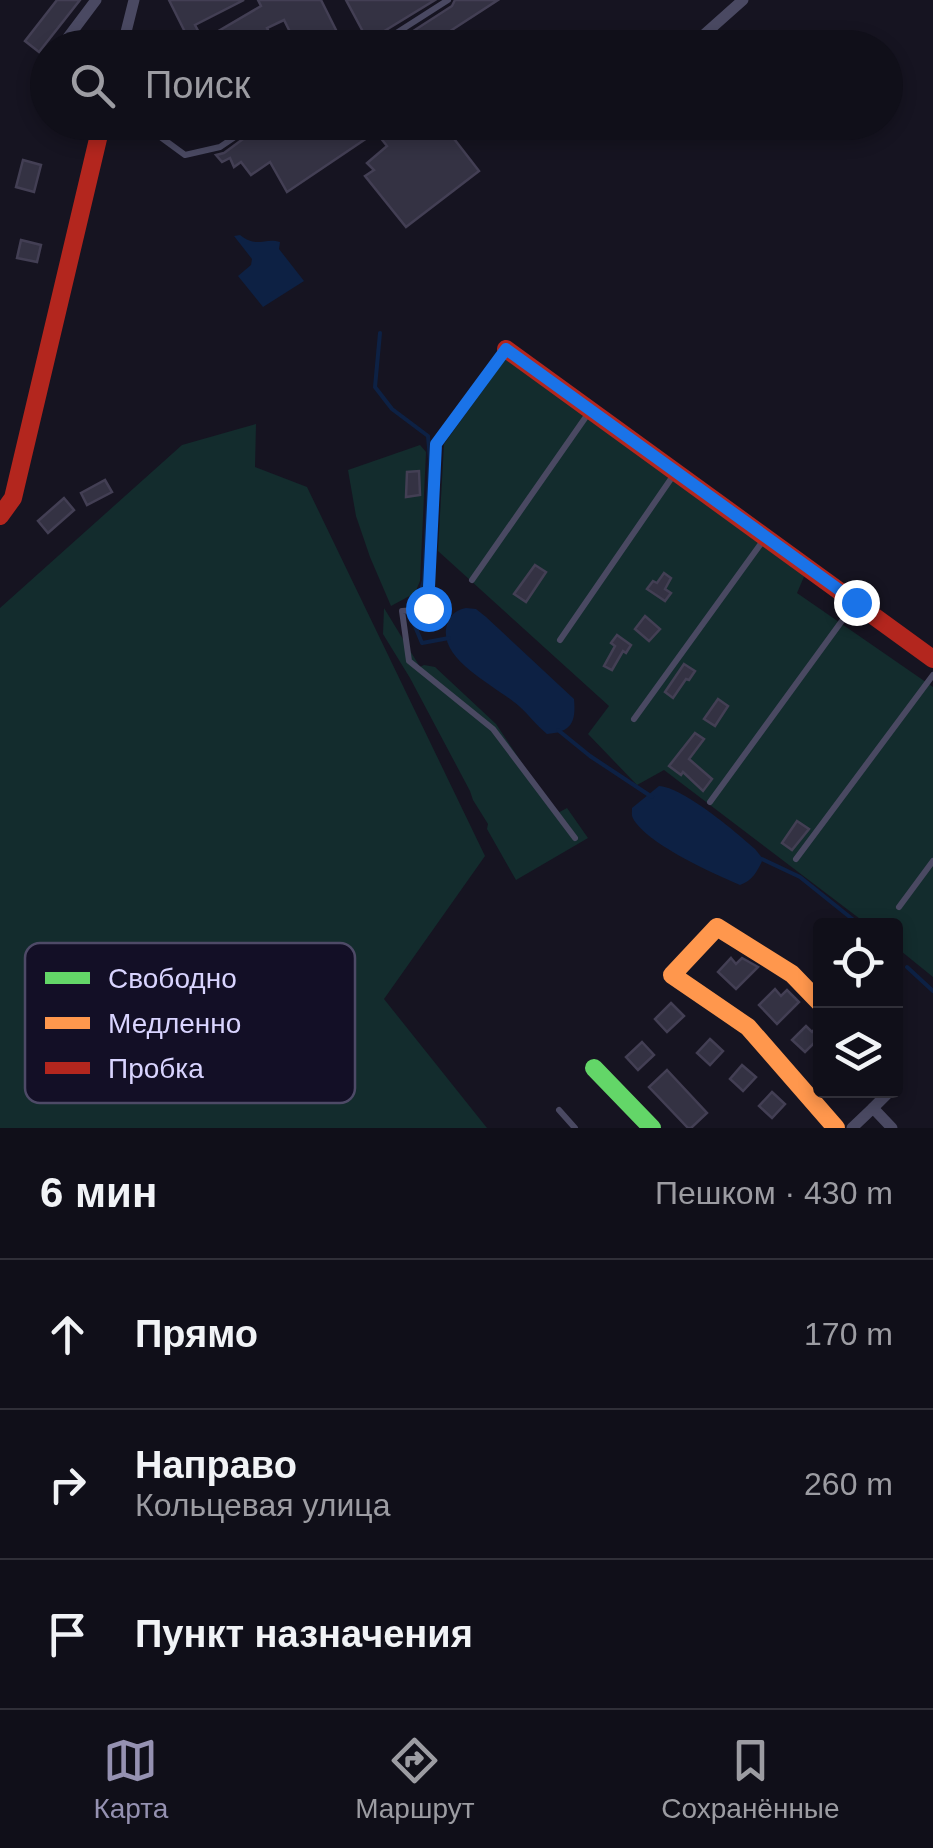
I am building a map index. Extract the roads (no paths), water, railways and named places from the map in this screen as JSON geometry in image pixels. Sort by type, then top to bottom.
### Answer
[{"type":"street","points":[[74,30],[96,0]]},
{"type":"street","points":[[126,30],[134,0]]},
{"type":"street","points":[[709,30],[742,0]]},
{"type":"street","points":[[0,516],[12,498],[98,140]]},
{"type":"street","points":[[506,349],[933,658]]},
{"type":"street","points":[[813,996],[792,974],[716,927],[672,975],[748,1027],[836,1128]]},
{"type":"street","points":[[594,1068],[652,1128]]},
{"type":"street","points":[[852,1128],[883,1098]]},
{"type":"street","points":[[872,1108],[892,1128]]},
{"type":"lane","points":[[401,30],[448,0]]},
{"type":"lane","points":[[165,140],[185,155],[220,147],[231,140]]},
{"type":"lane","points":[[506,349],[436,444],[428,608],[402,611],[409,661],[492,729],[575,838]]},
{"type":"lane","points":[[472,580],[590,410]]},
{"type":"lane","points":[[560,640],[675,472]]},
{"type":"lane","points":[[634,719],[766,536]]},
{"type":"lane","points":[[710,802],[856,602]]},
{"type":"lane","points":[[796,859],[933,675]]},
{"type":"lane","points":[[899,908],[933,861]]},
{"type":"lane","points":[[559,1110],[575,1128]]},
{"type":"water","points":[[234,236],[256,242],[280,242],[279,249],[304,281],[263,307],[238,276],[251,265],[252,259]]},
{"type":"water","points":[[476,609],[486,617],[574,699],[573,720],[567,728],[547,734],[519,706],[458,659],[446,635],[448,622],[457,611]]},
{"type":"water","points":[[659,786],[695,802],[755,849],[763,859],[757,872],[740,885],[684,858],[644,832],[633,819],[632,808]]},
{"type":"waterway","points":[[380,333],[375,387],[392,409],[428,436],[424,580],[412,619],[422,643],[449,638]]},
{"type":"waterway","points":[[558,730],[652,797]]},
{"type":"waterway","points":[[762,859],[800,877],[851,918]]},
{"type":"waterway","points":[[907,967],[933,991]]}]
